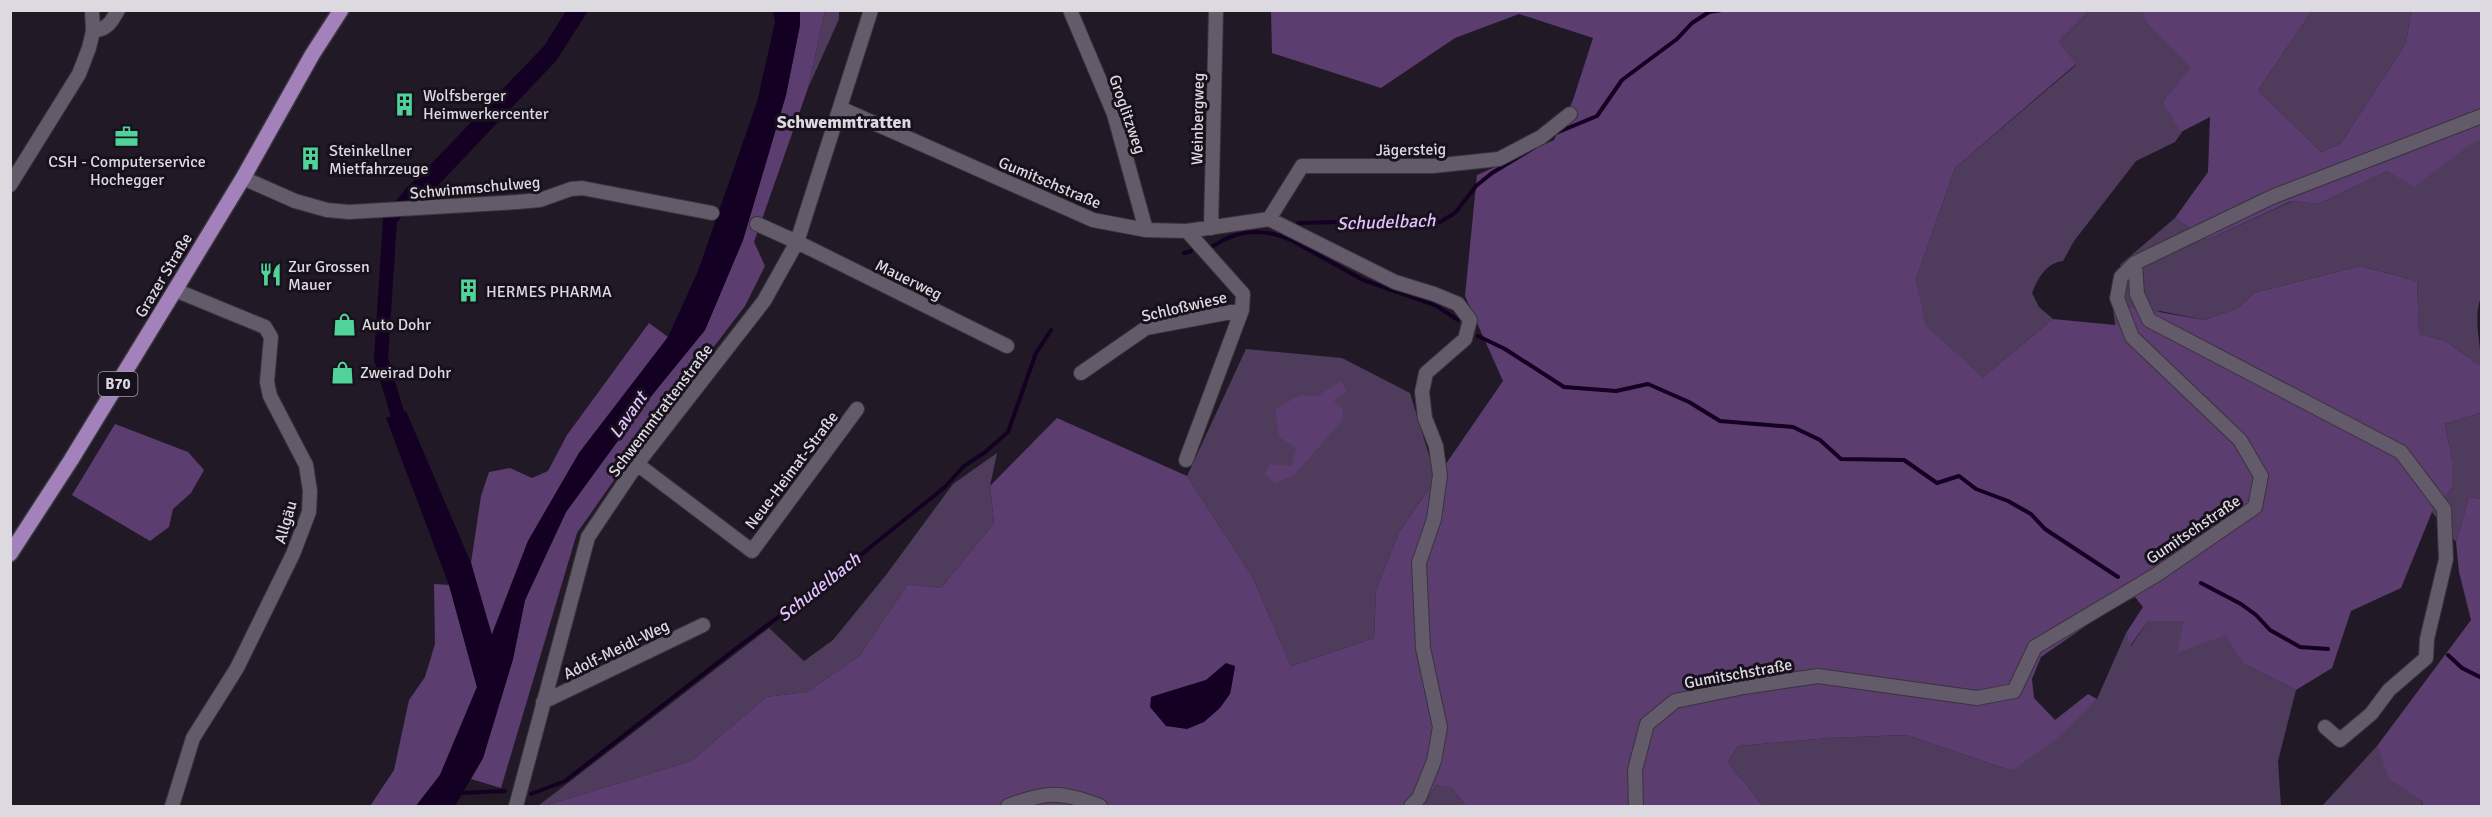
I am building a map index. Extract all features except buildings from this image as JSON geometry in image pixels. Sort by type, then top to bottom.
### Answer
[{"type":"main road","name":"Grazer Straße","points":[[10,554],[71,460],[175,290],[243,178],[312,55],[341,10]]},
{"type":"street","points":[[12,178],[79,74],[90,48],[93,31],[92,10]]},
{"type":"street","points":[[93,31],[103,30],[109,26],[118,10]]},
{"type":"street","name":"Schwemmtrattenstraße","points":[[516,807],[588,537],[637,464],[764,301],[797,242],[871,10]]},
{"type":"street","name":"Groglitzweg","points":[[1070,10],[1114,114],[1146,230]]},
{"type":"street","name":"Weinbergweg","points":[[1211,228],[1216,10]]},
{"type":"street","name":"Gumitschstraße","points":[[840,108],[1093,220],[1146,230],[1186,231],[1269,219]]},
{"type":"street","name":"Jägersteig","points":[[1269,219],[1302,166],[1433,166],[1499,159],[1541,137],[1570,114]]},
{"type":"street","points":[[2325,727],[2340,740],[2372,714],[2389,690],[2426,658],[2427,639],[2446,559],[2444,508],[2401,452],[2149,320],[2137,294],[2135,263],[2272,196],[2481,116]]},
{"type":"street","name":"Schwimmschulweg","points":[[243,178],[295,201],[327,210],[382,211],[540,200],[571,189],[582,188],[712,213]]},
{"type":"street","points":[[1269,219],[1395,282],[1458,304],[1470,320],[1465,339],[1426,373],[1422,392],[1425,418],[1436,446],[1440,475],[1434,519],[1419,563],[1423,648],[1440,727],[1434,761],[1419,798],[1411,807]]},
{"type":"street","points":[[757,225],[797,242]]},
{"type":"street","name":"Schloßwiese","points":[[1082,373],[1146,328],[1242,310],[1243,294],[1186,231]]},
{"type":"street","name":"Mauerweg","points":[[797,242],[1007,346]]},
{"type":"street","name":"Gumitschstraße","points":[[1636,807],[1635,770],[1647,724],[1674,701],[1744,687],[1818,676],[1977,698],[2014,691],[2035,647],[2156,575],[2255,507],[2261,476],[2240,440],[2132,337],[2117,298],[2121,277],[2135,263]]},
{"type":"street","name":"Allgäu","points":[[172,807],[193,738],[237,668],[304,529],[309,512],[306,465],[270,396],[267,382],[271,337],[269,331],[265,327],[175,290]]},
{"type":"street","points":[[1186,460],[1242,310]]},
{"type":"street","name":"Neue-Heimat-Straße","points":[[637,464],[752,551],[857,409]]},
{"type":"street","name":"Adolf-Meidl-Weg","points":[[543,702],[703,624]]},
{"type":"street","points":[[1008,807],[1037,795],[1071,795],[1100,807]]},
{"type":"shaded area","points":[[2143,10],[2312,11],[2258,90],[2321,152],[2341,143],[2406,43],[2411,11],[2481,11],[2481,140],[2470,145],[2414,187],[2388,171],[2318,204],[2292,201],[2207,240],[2175,218],[2208,172],[2210,117],[2181,132],[2162,102],[2191,68],[2142,18]]},
{"type":"shaded area","points":[[800,11],[825,11],[808,88],[754,242],[765,266],[745,306],[638,446],[577,533],[501,788],[471,779],[483,758],[513,659],[525,600],[566,512],[644,405],[705,330],[743,240],[786,95],[800,25]]},
{"type":"shaded area","points":[[825,11],[839,11],[839,19],[808,88]]},
{"type":"shaded area","points":[[1271,11],[2089,11],[2059,41],[2076,64],[1955,168],[1916,279],[1925,325],[1983,377],[2053,319],[2115,325],[2131,307],[2204,320],[2238,308],[2254,293],[2360,266],[2417,281],[2419,334],[2445,341],[2481,366],[2480,413],[2445,424],[2452,459],[2452,488],[2432,512],[2401,588],[2351,611],[2332,668],[2296,690],[2242,663],[2226,635],[2177,653],[2184,621],[2148,621],[2130,646],[2126,633],[2143,607],[2135,597],[2103,614],[2041,657],[2032,679],[2034,698],[2055,720],[2088,694],[2097,699],[2057,738],[2012,771],[1906,735],[1828,738],[1738,746],[1728,762],[1763,806],[1466,806],[1452,788],[1436,785],[1423,806],[544,806],[691,761],[766,697],[807,692],[859,656],[908,584],[941,588],[994,523],[990,486],[1057,418],[1187,476],[1252,576],[1291,666],[1374,638],[1376,590],[1399,532],[1503,381],[1465,296],[1477,175],[1554,140],[1573,100],[1593,38],[1519,14],[1455,38],[1381,88],[1272,53]],"holes":[[[1235,667],[1230,694],[1151,697],[1206,680]]]},
{"type":"shaded area","points":[[2089,11],[2143,11],[2142,18],[2192,68],[2162,102],[2182,132],[2175,142],[2136,161],[2074,241],[2063,261],[2057,262],[2043,272],[2032,293],[2039,307],[2053,319],[1983,377],[1924,325],[1916,279],[1955,168],[2076,65],[2059,41]]},
{"type":"shaded area","points":[[2312,11],[2411,11],[2406,43],[2341,143],[2321,152],[2258,90]]},
{"type":"shaded area","points":[[2481,140],[2482,294],[2477,321],[2481,366],[2445,341],[2419,334],[2417,281],[2360,266],[2254,293],[2238,308],[2204,320],[2160,311],[2115,325],[2111,291],[2121,264],[2175,218],[2207,240],[2293,201],[2318,204],[2388,171]]},
{"type":"shaded area","points":[[649,323],[668,337],[579,453],[528,541],[491,636],[471,563],[481,496],[489,472],[510,468],[532,478],[548,471],[567,435]]},
{"type":"shaded area","points":[[1246,349],[1342,358],[1410,393],[1436,478],[1399,532],[1376,590],[1374,638],[1291,666],[1252,576],[1187,476]]},
{"type":"shaded area","points":[[1341,381],[1347,392],[1334,401],[1343,409],[1342,421],[1293,476],[1275,483],[1264,474],[1270,464],[1292,466],[1296,448],[1279,437],[1275,409],[1300,395],[1317,396]]},
{"type":"shaded area","points":[[2481,407],[2481,499],[2469,497],[2456,542],[2432,512],[2452,488],[2452,459],[2445,424],[2480,413]]},
{"type":"shaded area","points":[[115,424],[188,452],[204,470],[191,493],[173,509],[169,527],[150,541],[72,495]]},
{"type":"shaded area","points":[[997,453],[990,486],[994,523],[941,588],[908,584],[859,656],[807,692],[766,697],[691,761],[538,806],[769,628],[804,661],[833,640],[886,575],[953,484]]},
{"type":"shaded area","points":[[2469,497],[2482,499],[2481,806],[2423,806],[2423,802],[2389,779],[2377,746],[2471,620],[2459,572],[2456,542]]},
{"type":"shaded area","points":[[434,584],[449,585],[477,687],[440,775],[416,806],[370,806],[394,770],[409,700],[425,677],[435,644]]},
{"type":"shaded area","points":[[2148,621],[2185,621],[2178,652],[2227,634],[2242,663],[2296,690],[2278,761],[2281,806],[1763,806],[1728,762],[1738,746],[1828,738],[1906,735],[2012,771],[2097,699],[2126,633],[2131,646]]},
{"type":"shaded area","points":[[2377,746],[2390,779],[2423,802],[2422,806],[2322,806]]},
{"type":"shaded area","points":[[1436,785],[1452,788],[1466,806],[1423,806]]},
{"type":"water","points":[[566,11],[588,11],[556,61],[427,197],[411,185],[544,46]]},
{"type":"water","name":"Lavant","points":[[773,11],[800,11],[800,25],[786,95],[743,240],[705,330],[644,405],[566,512],[525,600],[513,659],[483,758],[455,806],[416,806],[440,775],[477,687],[449,585],[386,418],[406,411],[471,563],[492,635],[528,541],[579,453],[668,337],[698,271],[757,102],[775,22]]},
{"type":"water","points":[[1226,663],[1235,666],[1230,694],[1220,708],[1204,722],[1187,729],[1166,726],[1150,707],[1151,697],[1206,680]]},
{"type":"waterway","name":"Schudelbach","points":[[1556,133],[1597,116],[1622,80],[1677,39],[1692,23],[1709,12],[1722,10]]},
{"type":"waterway","name":"Schudelbach","points":[[1298,223],[1338,222],[1348,226],[1440,222],[1455,213],[1476,186],[1492,173],[1535,147]]},
{"type":"waterway","points":[[402,429],[381,359],[390,220],[411,193],[430,176]]},
{"type":"waterway","name":"Schudelbach","points":[[1213,246],[1229,237],[1245,233],[1262,232],[1280,236],[1285,232]]},
{"type":"waterway","points":[[1280,236],[1363,280],[1435,305],[1458,320]]},
{"type":"waterway","name":"Schudelbach","points":[[1184,253],[1191,251]]},
{"type":"waterway","name":"Schudelbach","points":[[531,794],[565,781],[847,566],[945,487],[964,466],[984,453],[1008,432],[1036,353],[1051,330]]},
{"type":"waterway","points":[[1478,336],[1505,349],[1564,387],[1616,391],[1648,384],[1689,402],[1720,421],[1793,427],[1820,440],[1841,459],[1904,460],[1937,483],[1959,476],[1976,489],[2008,501],[2031,514],[2045,529],[2118,577]]},
{"type":"waterway","points":[[2201,583],[2241,604],[2256,615],[2270,630],[2300,647],[2328,649]]},
{"type":"waterway","points":[[2448,655],[2462,668],[2482,678]]},
{"type":"waterway","name":"Schudelbach","points":[[461,793],[505,791]]},
{"type":"place","name":"Wolfsberger Heimwerkercenter","points":[[405,104]]},
{"type":"place","name":"CSH - Computerservice Hochegger","points":[[127,136]]},
{"type":"place","name":"Steinkellner Mietfahrzeuge","points":[[311,159]]},
{"type":"place","name":"Zur Grossen Mauer","points":[[270,275]]},
{"type":"place","name":"HERMES PHARMA","points":[[468,291]]},
{"type":"place","name":"Auto Dohr","points":[[344,324]]},
{"type":"place","name":"Zweirad Dohr","points":[[342,372]]},
{"type":"district","name":"Schwemmtratten","points":[[844,122]]}]
